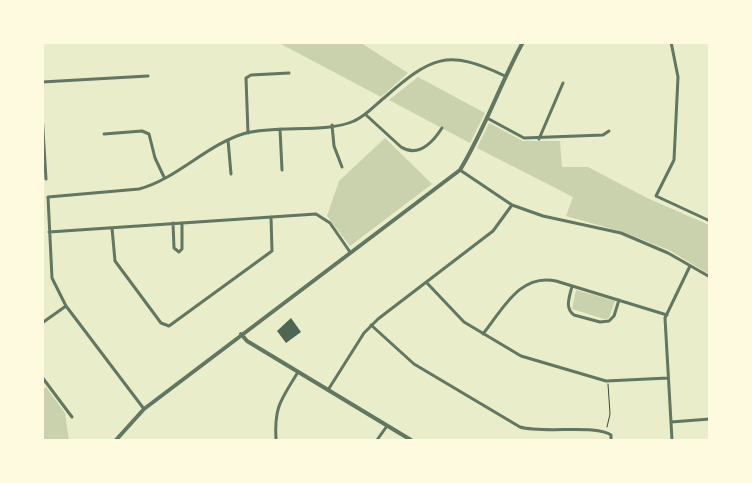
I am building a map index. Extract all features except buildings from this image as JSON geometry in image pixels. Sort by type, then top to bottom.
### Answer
[{"type":"street","points":[[116,440],[144,409],[460,170],[473,148],[505,76],[523,42]]},
{"type":"street","points":[[671,42],[678,77],[674,160],[656,196],[710,222]]},
{"type":"street","points":[[144,409],[66,306],[52,278],[47,200],[51,196],[139,189],[151,186],[228,140],[248,132],[332,126],[354,122],[410,75],[434,62],[467,60],[505,76]]},
{"type":"street","points":[[248,132],[246,78],[251,75],[288,73]]},
{"type":"street","points":[[42,82],[148,76]]},
{"type":"street","points":[[538,138],[563,83]]},
{"type":"street","points":[[42,113],[46,179]]},
{"type":"street","points":[[365,114],[401,147],[408,150],[425,148],[433,141],[442,128]]},
{"type":"street","points":[[487,118],[524,138],[603,135],[609,131]]},
{"type":"street","points":[[332,126],[334,146],[342,167]]},
{"type":"street","points":[[280,129],[282,170]]},
{"type":"street","points":[[104,134],[142,132],[149,134],[155,158],[164,177]]},
{"type":"street","points":[[228,140],[231,174]]},
{"type":"street","points":[[460,170],[512,205],[543,216],[621,233],[710,277]]},
{"type":"street","points":[[328,390],[371,325],[493,230],[512,205]]},
{"type":"street","points":[[49,232],[182,222],[321,216],[330,223],[350,252]]},
{"type":"street","points":[[112,228],[115,261],[161,323],[169,326],[272,251],[271,217]]},
{"type":"street","points":[[173,223],[174,248],[179,252],[182,249],[182,222]]},
{"type":"street","points":[[672,440],[668,378],[667,314],[690,266]]},
{"type":"street","points":[[483,334],[527,283],[537,279],[546,279],[572,286],[667,314]]},
{"type":"street","points":[[427,283],[453,312],[483,334],[521,356],[588,378],[608,381],[668,378]]},
{"type":"street","points":[[572,286],[568,305],[574,315],[600,322],[610,321],[614,316],[619,300]]},
{"type":"street","points":[[42,322],[66,306]]},
{"type":"street","points":[[371,325],[414,364],[520,427],[531,430],[606,431],[611,435],[611,440]]},
{"type":"street","points":[[241,334],[247,341],[411,440]]},
{"type":"street","points":[[276,440],[275,419],[278,405],[299,371]]},
{"type":"street","points":[[42,377],[72,417]]},
{"type":"street","points":[[42,385],[46,382]]},
{"type":"street","points":[[671,422],[710,419]]},
{"type":"street","points":[[377,440],[386,426]]},
{"type":"path","points":[[606,431],[610,414],[608,381]]},
{"type":"green space","points":[[279,43],[361,43],[408,73],[381,97]]},
{"type":"green space","points":[[418,77],[485,113],[470,143],[389,100]]},
{"type":"green space","points":[[489,123],[523,141],[560,141],[562,167],[588,167],[647,198],[709,225],[709,274],[669,250],[623,232],[566,216],[573,197],[477,148]]},
{"type":"green space","points":[[385,138],[432,184],[350,246],[327,216],[339,181]]},
{"type":"green space","points":[[576,290],[615,301],[609,318],[604,319],[572,309]]},
{"type":"green space","points":[[46,387],[65,413],[69,440],[43,440],[43,389]]}]
